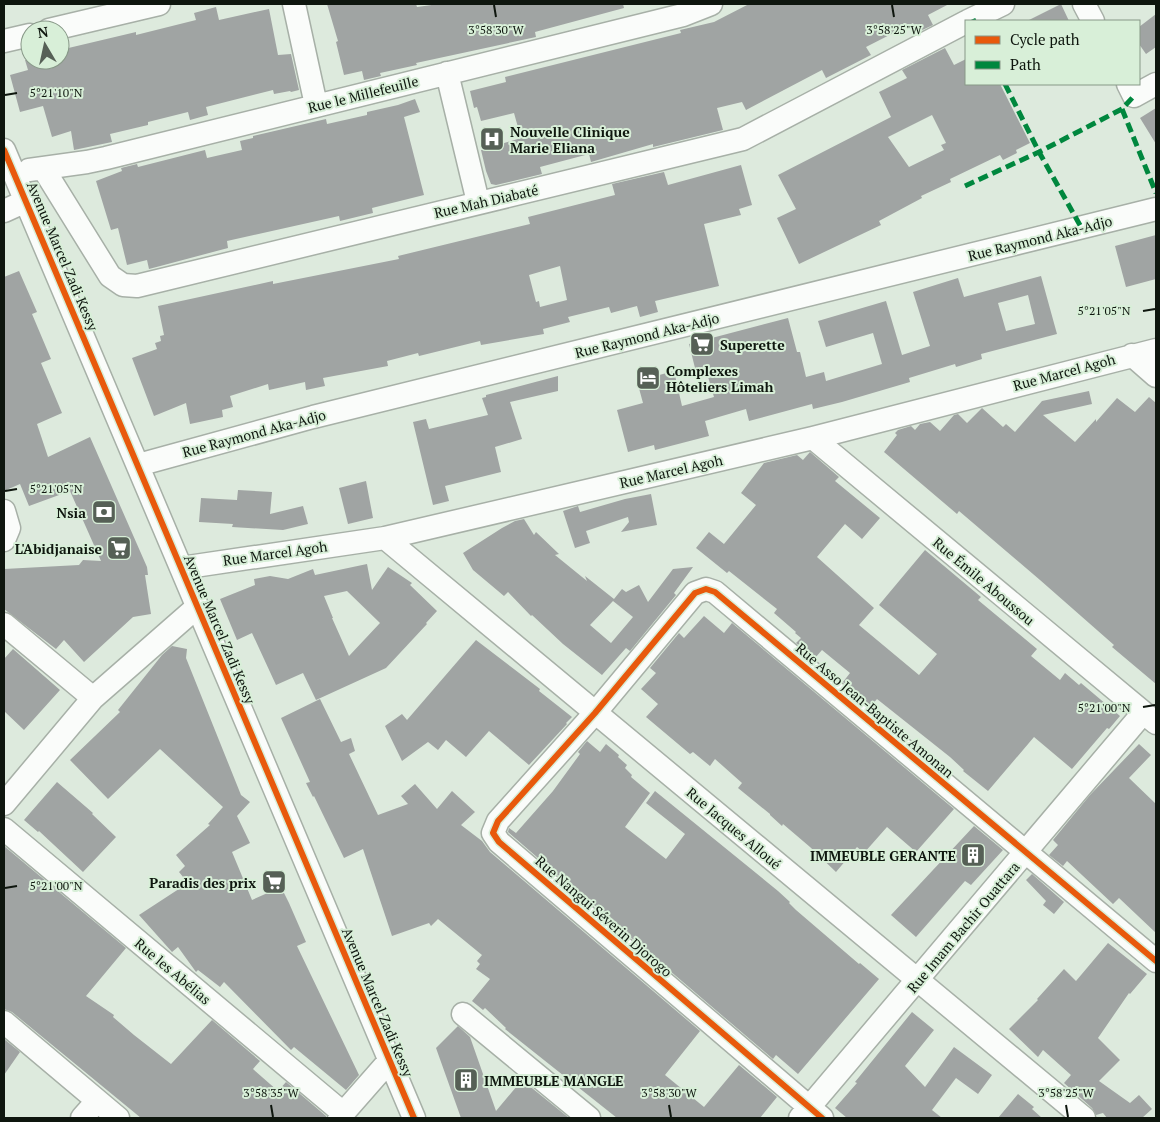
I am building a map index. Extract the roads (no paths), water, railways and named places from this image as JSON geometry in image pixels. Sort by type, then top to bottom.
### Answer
[{"type":"street","points":[[70,25],[159,4]]},
{"type":"street","points":[[294,4],[316,106]]},
{"type":"street","name":"Rue le Millefeuille","points":[[13,171],[106,158],[683,15],[711,4]]},
{"type":"street","name":"Rue Mah Diabaté","points":[[971,20],[1003,4]]},
{"type":"street","points":[[1084,4],[1093,20]]},
{"type":"street","name":"Rue Mah Diabaté","points":[[43,168],[110,276],[123,285],[137,286],[743,139],[965,23]]},
{"type":"street","points":[[4,41],[20,37]]},
{"type":"street","points":[[447,73],[478,202]]},
{"type":"street","points":[[1128,85],[1134,96],[1156,84]]},
{"type":"street","name":"Avenue Marcel Zadi Kessy","points":[[4,150],[414,1118]]},
{"type":"street","points":[[4,212],[26,201]]},
{"type":"street","name":"Rue Raymond Aka-Adjo","points":[[138,464],[313,417],[1156,209]]},
{"type":"street","name":"Rue Marcel Agoh","points":[[181,568],[385,538],[812,438],[1156,350]]},
{"type":"street","points":[[1132,355],[1156,376]]},
{"type":"street","name":"Rue Émile Aboussou","points":[[812,438],[1150,718]]},
{"type":"street","points":[[4,511],[9,528],[4,540]]},
{"type":"street","name":"Rue Jacques Alloué","points":[[385,538],[1084,1118]]},
{"type":"street","name":"Rue Asso Jean-Baptiste Amonan","points":[[595,712],[695,593],[706,589],[716,592],[1156,961]]},
{"type":"street","points":[[4,804],[93,698],[197,607]]},
{"type":"street","points":[[4,624],[93,698]]},
{"type":"street","name":"Rue Nangui Séverin Djorogo","points":[[595,712],[498,822],[493,834],[499,842],[810,1115]]},
{"type":"street","name":"Rue Imam Bachir Ouattara","points":[[810,1115],[917,980],[1026,853],[1150,718]]},
{"type":"street","name":"Rue les Abélias","points":[[4,830],[341,1116]]},
{"type":"street","points":[[463,1014],[589,1118]]},
{"type":"street","points":[[4,1022],[118,1118]]},
{"type":"street","points":[[341,1116],[389,1061]]},
{"type":"street","points":[[82,1118],[97,1101]]},
{"type":"place","name":"Nouvelle Clinique Marie Eliana","points":[[492,139]]},
{"type":"place","name":"Superette","points":[[702,344]]},
{"type":"place","name":"Complexes Hôteliers Limah","points":[[648,378]]},
{"type":"place","name":"Nsia","points":[[104,512]]},
{"type":"place","name":"L'Abidjanaise","points":[[119,548]]},
{"type":"place","name":"IMMEUBLE GERANTE","points":[[973,855]]},
{"type":"place","name":"Paradis des prix","points":[[274,882]]},
{"type":"place","name":"IMMEUBLE MANGLE","points":[[466,1080]]}]
